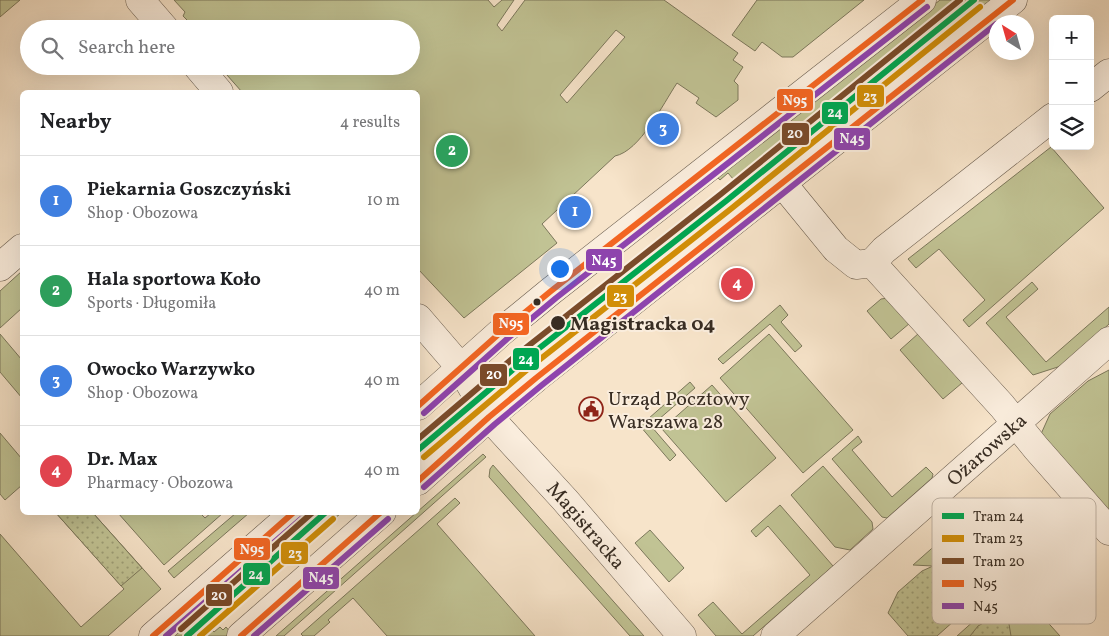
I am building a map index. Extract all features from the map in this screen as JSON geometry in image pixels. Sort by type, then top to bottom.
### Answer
[{"type":"street","points":[[140,0],[157,20]]},
{"type":"street","points":[[420,404],[501,332],[566,279],[922,0]]},
{"type":"street","points":[[420,479],[489,417],[1013,0]]},
{"type":"street","points":[[1094,85],[1109,73]]},
{"type":"street","points":[[782,183],[836,249],[856,265],[872,263],[884,250],[1049,120]]},
{"type":"street","points":[[0,267],[20,250]]},
{"type":"street","points":[[872,263],[1002,406],[1080,498]]},
{"type":"street","name":"Magistracka","points":[[420,320],[461,368],[489,417],[565,500],[682,636]]},
{"type":"street","name":"Ożarowska","points":[[775,636],[1109,341]]},
{"type":"street","points":[[153,636],[292,515]]},
{"type":"street","points":[[241,636],[379,515]]},
{"type":"street","points":[[1096,516],[1109,531]]},
{"type":"green space","points":[[0,0],[20,0],[0,17]]},
{"type":"green space","points":[[174,0],[488,0],[494,7],[502,0],[514,0],[497,25],[502,31],[525,0],[664,0],[738,53],[733,60],[743,67],[734,81],[738,85],[738,100],[716,117],[696,103],[699,98],[677,83],[642,136],[624,152],[615,156],[542,224],[557,243],[464,318],[420,271],[420,90],[240,90],[227,75],[420,75],[420,20],[187,20],[183,16],[185,12]],"holes":[[[616,30],[625,37],[567,103],[560,95]]]},
{"type":"green space","points":[[757,0],[864,0],[793,57],[782,57],[762,42],[755,51],[732,35]]},
{"type":"green space","points":[[940,0],[994,0],[864,99],[739,204],[736,201],[745,193],[728,173],[720,180],[714,174],[804,108]]},
{"type":"green space","points":[[1049,149],[1054,150],[1104,208],[969,327],[963,320],[985,300],[939,249],[916,268],[908,259]]},
{"type":"green space","points":[[701,208],[709,218],[715,213],[717,215],[721,212],[724,216],[536,368],[532,363],[536,360],[533,357],[539,353],[531,344]]},
{"type":"green space","points":[[20,273],[20,310],[0,328],[0,291]]},
{"type":"green space","points":[[1032,282],[1038,289],[1006,317],[1046,362],[1109,307],[1109,324],[1064,365],[1033,375],[986,323]]},
{"type":"green space","points":[[888,298],[910,323],[891,339],[867,311],[881,299]]},
{"type":"green space","points":[[780,305],[788,315],[781,322],[802,346],[795,352],[770,324],[723,364],[718,359]]},
{"type":"green space","points":[[919,333],[962,383],[943,399],[900,350]]},
{"type":"green space","points":[[0,334],[20,358],[20,396],[0,372]]},
{"type":"green space","points":[[769,334],[853,430],[803,473],[720,378]]},
{"type":"green space","points":[[1109,370],[1109,516],[1041,434],[1050,414],[1088,381]]},
{"type":"green space","points":[[690,382],[695,388],[651,426],[676,455],[670,461],[640,426]]},
{"type":"green space","points":[[712,385],[776,458],[726,502],[662,429]]},
{"type":"green space","points":[[0,433],[20,457],[20,487],[5,500],[0,494]]},
{"type":"green space","points":[[858,436],[862,442],[852,450],[892,497],[926,467],[933,474],[932,478],[887,518],[882,517],[832,459]]},
{"type":"green space","points":[[483,454],[486,457],[284,636],[276,636],[414,515],[420,515],[420,509]]},
{"type":"green space","points":[[493,465],[644,636],[630,636],[489,477],[490,469]]},
{"type":"green space","points":[[823,466],[872,522],[873,529],[850,550],[835,547],[791,495]]},
{"type":"green space","points":[[455,498],[460,503],[437,524],[535,636],[387,636],[353,598],[328,620],[330,622],[314,636],[303,636],[301,634]]},
{"type":"green space","points":[[780,505],[833,566],[753,636],[716,636],[698,615],[713,602],[742,634],[810,575],[768,526],[756,537],[751,531]]},
{"type":"green space","points":[[58,515],[95,515],[161,589],[108,636],[0,636],[0,534],[81,627],[124,589]]},
{"type":"green space","points":[[58,515],[95,515],[142,568],[121,586]]},
{"type":"green space","points":[[120,515],[202,515],[205,518],[209,515],[221,515],[164,565]]},
{"type":"green space","points":[[234,515],[247,515],[174,578],[168,571]]},
{"type":"green space","points":[[307,515],[339,515],[243,599],[236,590],[229,595],[227,593],[224,595],[220,591]]},
{"type":"green space","points":[[650,530],[684,568],[669,582],[635,543]]},
{"type":"green space","points":[[932,548],[932,566],[913,565]]},
{"type":"green space","points":[[932,566],[932,624],[951,624],[937,636],[908,636],[888,613],[898,592],[922,571]]},
{"type":"green space","points":[[206,603],[210,608],[202,619],[214,632],[220,627],[223,630],[226,627],[231,633],[226,636],[172,636]]},
{"type":"green space","points":[[970,624],[1049,624],[1060,636],[957,636]]},
{"type":"green space","points":[[982,624],[1009,624],[1011,636],[970,636]]},
{"type":"tram line","name":"20","points":[[420,437],[518,354],[721,194],[960,0]]},
{"type":"tram line","name":"24","points":[[420,448],[523,361],[726,201],[974,0]]},
{"type":"tram line","name":"23","points":[[424,457],[529,368],[732,208],[980,7]]},
{"type":"tram line","name":"20","points":[[181,629],[310,515]]},
{"type":"tram line","name":"24","points":[[187,636],[323,515]]},
{"type":"tram line","name":"23","points":[[200,636],[333,519]]},
{"type":"transit line","name":"N95","points":[[420,404],[501,332],[551,291],[922,0]]},
{"type":"transit line","name":"N95","points":[[420,479],[489,417],[536,378],[1013,0]]},
{"type":"transit line","name":"N45","points":[[424,413],[556,298],[927,7]]},
{"type":"transit line","name":"N45","points":[[424,487],[542,385],[989,30]]},
{"type":"transit line","name":"N95","points":[[153,636],[291,515]]},
{"type":"transit line","name":"N95","points":[[241,636],[378,515]]},
{"type":"transit line","name":"N45","points":[[166,636],[301,519]]},
{"type":"transit line","name":"N45","points":[[254,636],[388,519]]},
{"type":"place","name":"Owocko Warzywko","points":[[663,129]]},
{"type":"place","name":"Hala sportowa Koło","points":[[452,151]]},
{"type":"place","name":"Piekarnia Goszczyński","points":[[575,212]]},
{"type":"place","name":"Dr. Max","points":[[737,284]]},
{"type":"place","name":"Magistracka 04","points":[[558,323]]},
{"type":"place","name":"Urząd Pocztowy Warszawa 28","points":[[591,409]]}]
